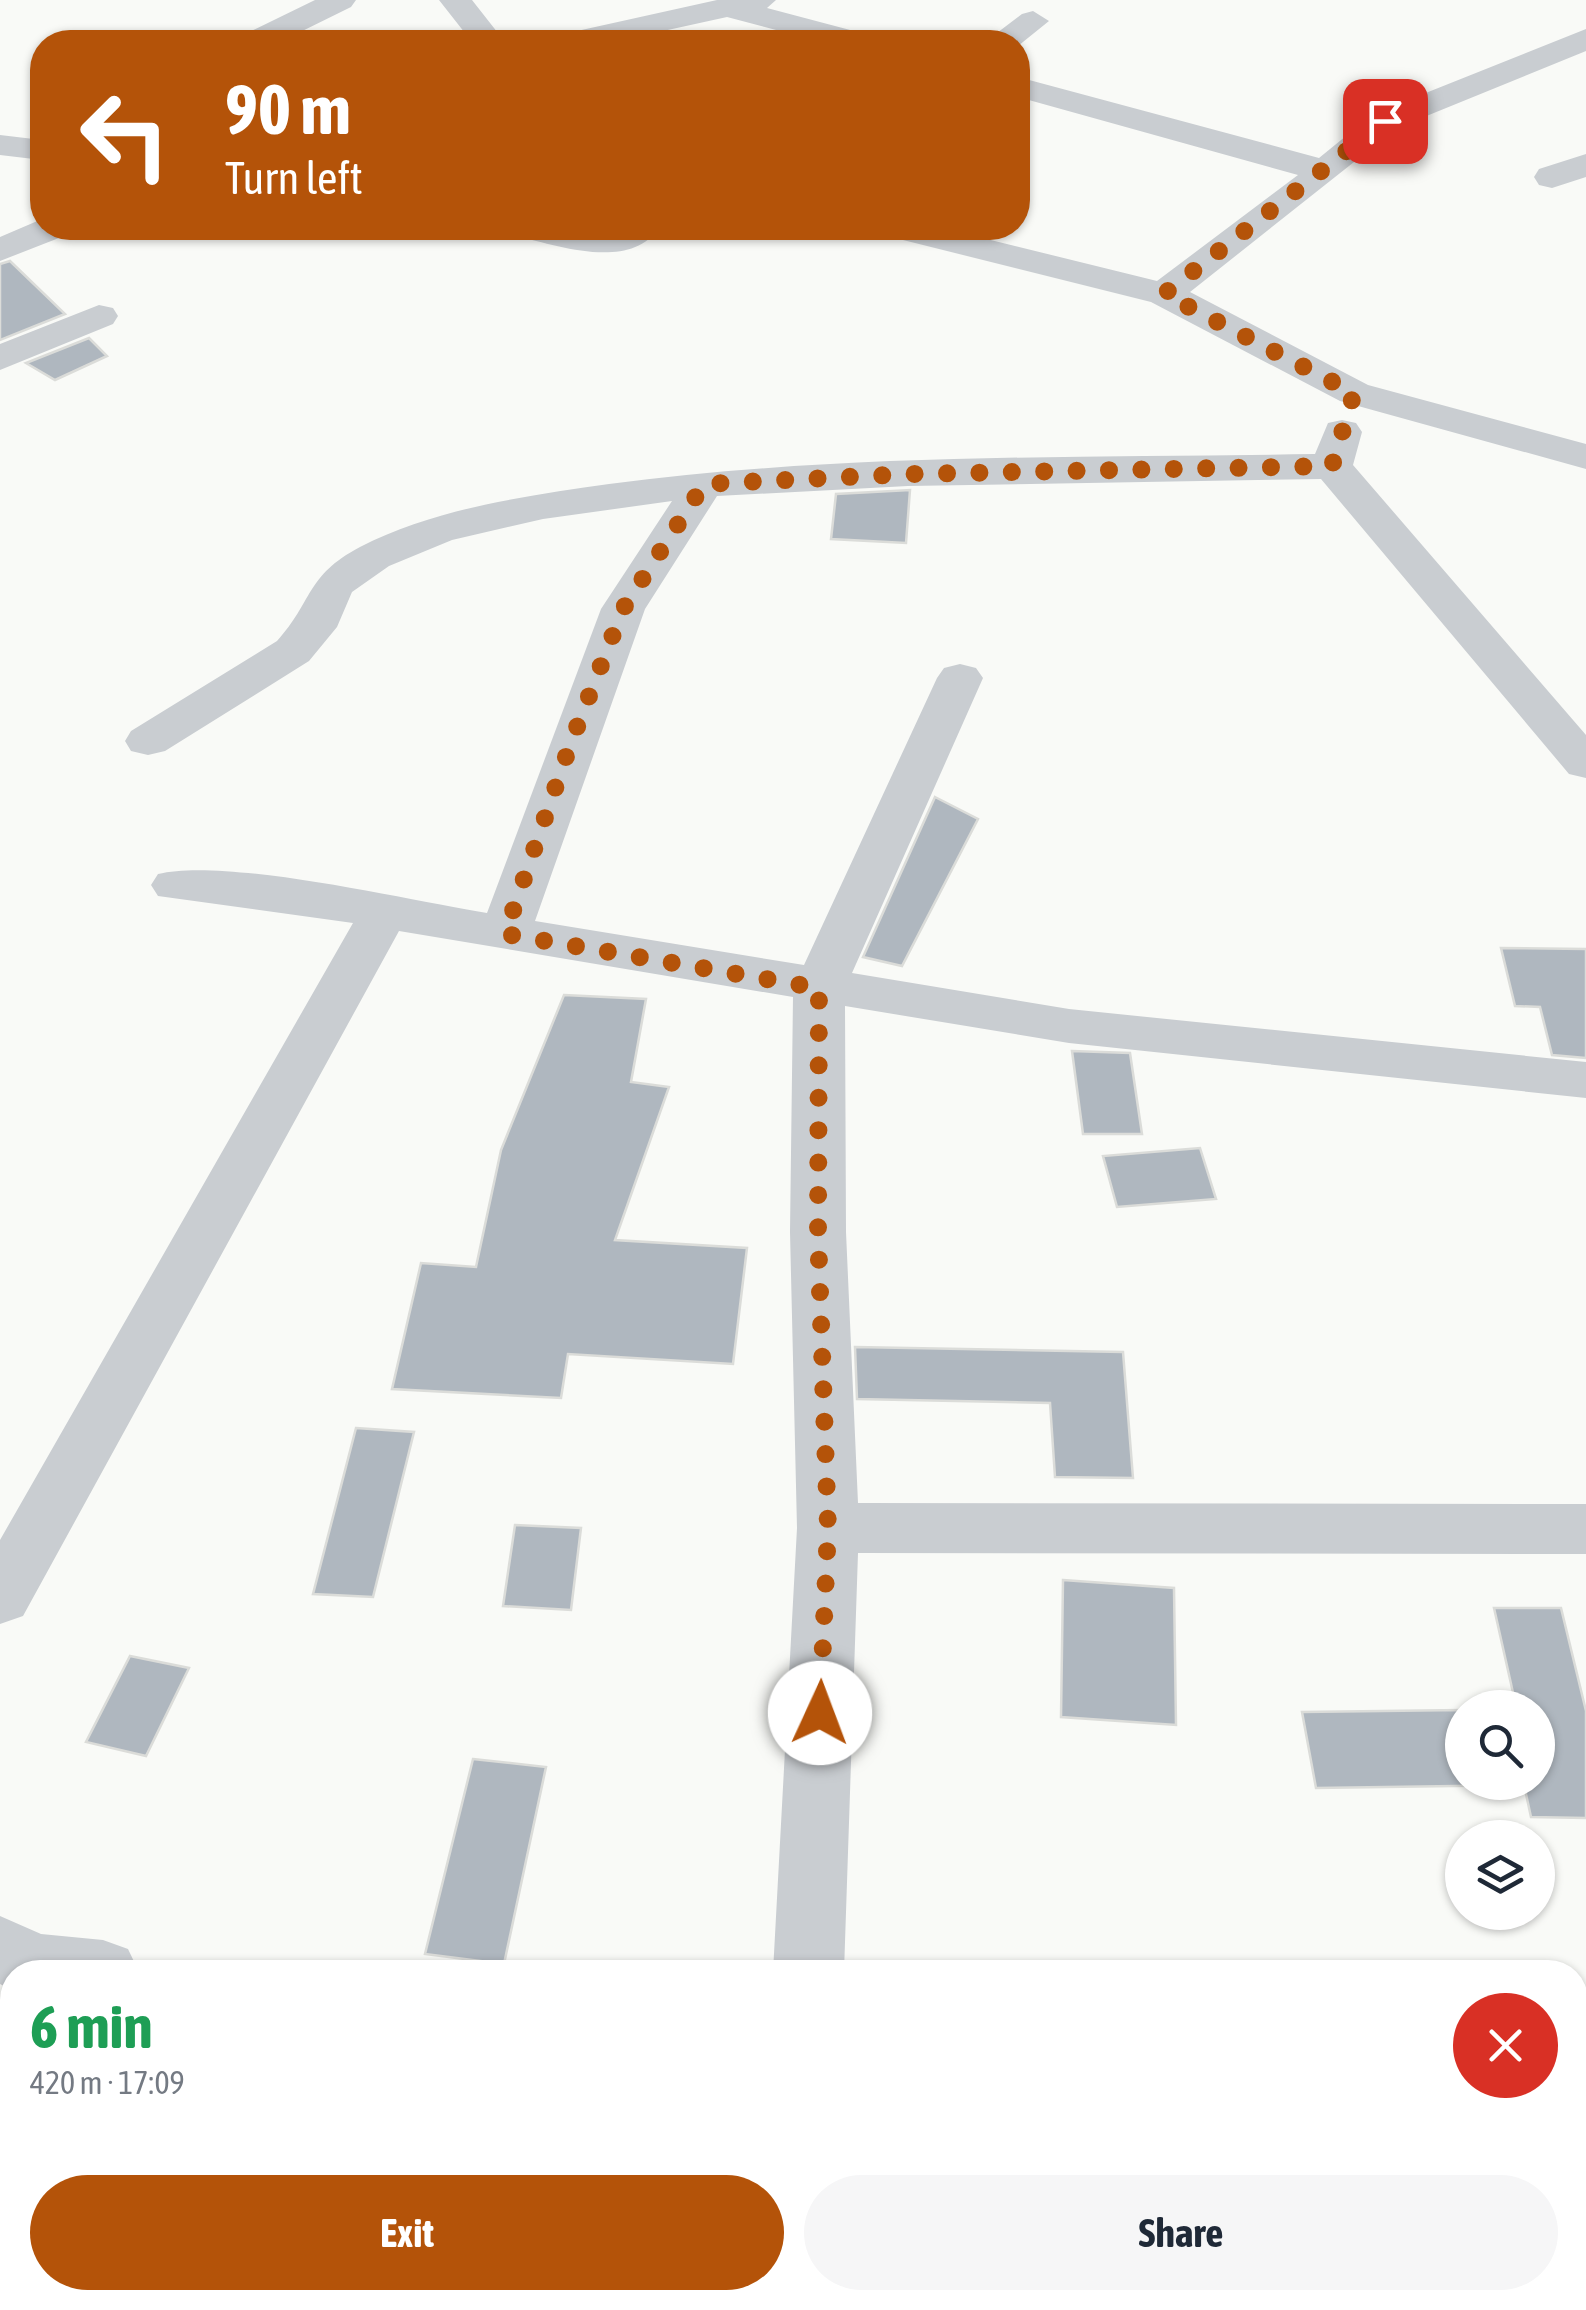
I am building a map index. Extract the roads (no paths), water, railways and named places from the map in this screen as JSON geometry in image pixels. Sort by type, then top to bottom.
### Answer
[{"type":"street","points":[[279,30],[340,0]]},
{"type":"street","points":[[455,0],[479,30]]},
{"type":"street","points":[[627,30],[745,4],[822,30]]},
{"type":"street","points":[[1020,30],[1033,21]]},
{"type":"street","points":[[1164,294],[1385,121],[1586,39]]},
{"type":"street","points":[[1030,89],[1324,171]]},
{"type":"street","points":[[0,145],[30,149]]},
{"type":"street","points":[[1552,177],[1586,165]]},
{"type":"street","points":[[0,250],[30,237]]},
{"type":"street","points":[[585,240],[603,244],[612,240]]},
{"type":"street","points":[[948,240],[1164,294],[1354,393],[1586,456]]},
{"type":"street","points":[[0,358],[99,316]]},
{"type":"street","points":[[1332,466],[1354,393]]},
{"type":"street","points":[[148,741],[293,651],[315,626],[333,585],[374,557],[438,530],[543,506],[704,484],[908,474],[1332,466]]},
{"type":"street","points":[[1332,466],[1586,764]]},
{"type":"street","points":[[505,934],[570,745],[623,609],[704,484]]},
{"type":"street","points":[[809,1960],[828,1528],[818,1232],[819,988],[960,678]]},
{"type":"street","points":[[176,885],[262,892],[819,988],[1068,1026],[1586,1080]]},
{"type":"street","points":[[0,1598],[384,913]]},
{"type":"street","points":[[828,1528],[1586,1529]]},
{"type":"street","points":[[0,1948],[23,1960]]}]
